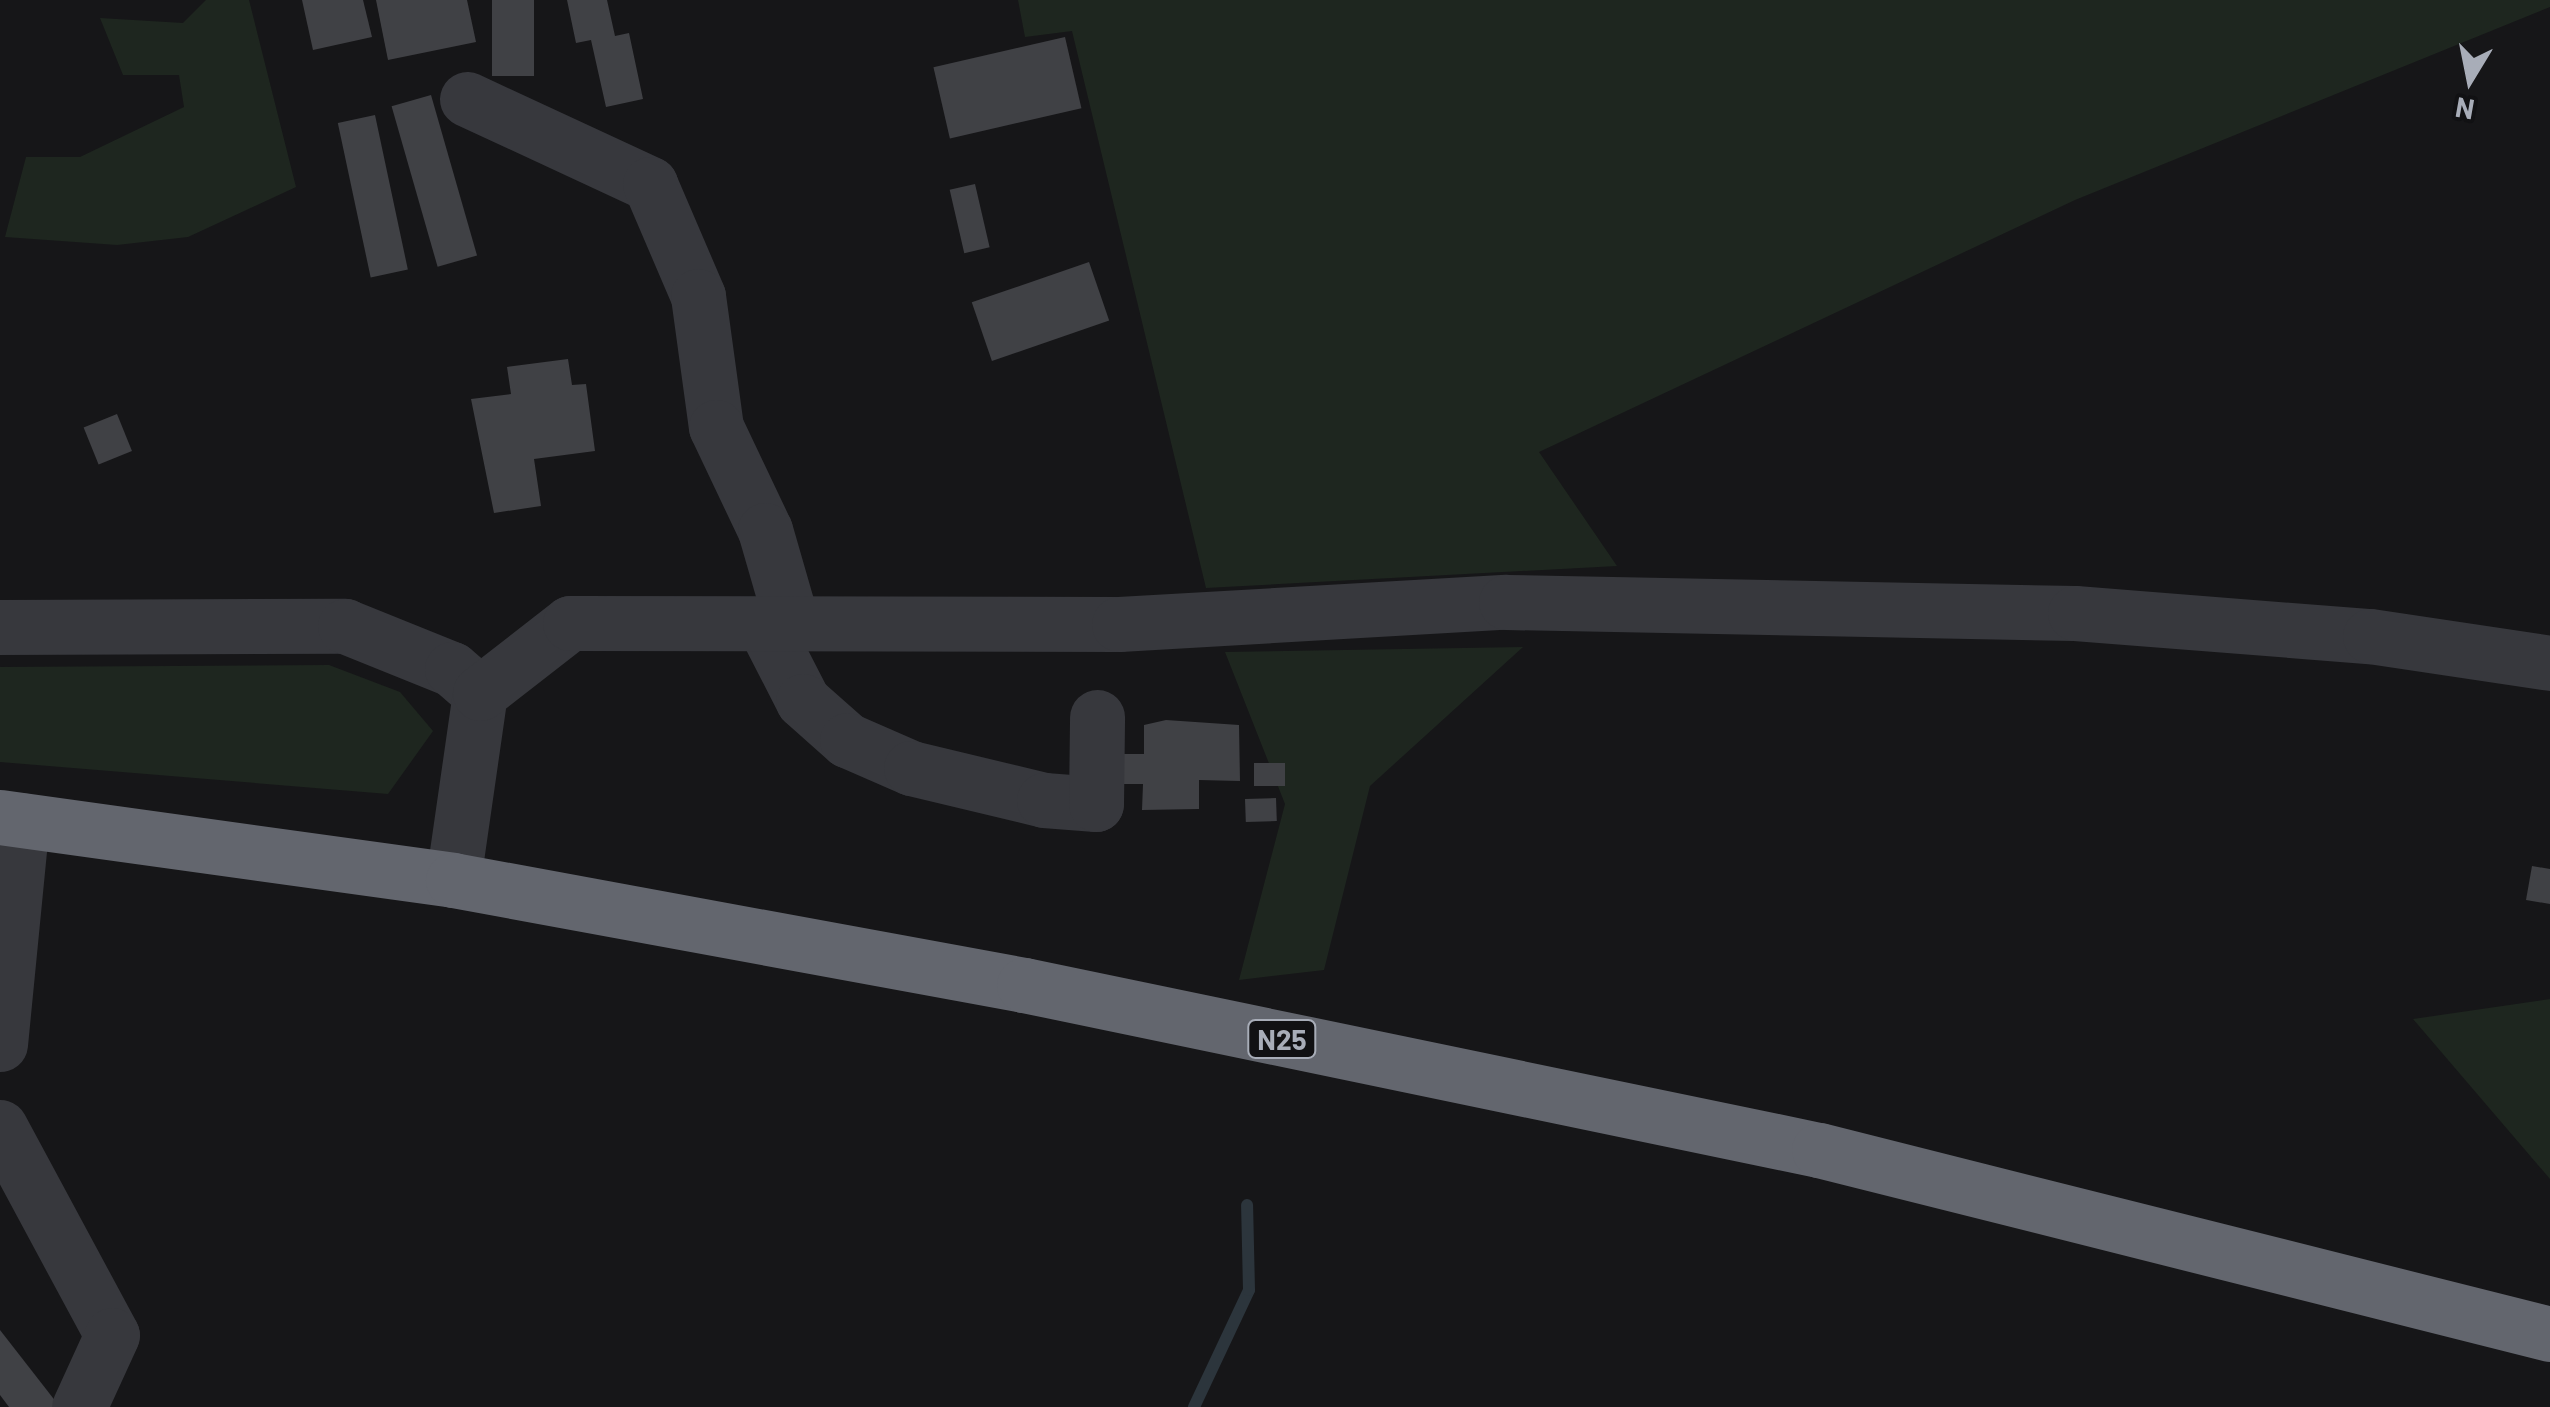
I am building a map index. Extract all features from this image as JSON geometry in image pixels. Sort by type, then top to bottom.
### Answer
[{"type":"highway","name":"N25","points":[[11,818],[453,880],[1024,985],[1819,1150],[2550,1334]]},
{"type":"street","points":[[467,99],[650,184],[698,296],[716,427],[766,530],[779,627],[802,701],[846,740],[912,768],[1044,800],[1096,804],[1097,717]]},
{"type":"street","points":[[453,880],[480,693],[570,624],[1119,624],[1506,602],[2075,613],[2370,636],[2550,662]]},
{"type":"street","points":[[0,628],[345,626],[452,669],[480,693]]},
{"type":"street","points":[[0,1044],[11,818]]},
{"type":"street","points":[[0,1126],[112,1335],[79,1407]]},
{"type":"shaded area","points":[[206,0],[249,0],[296,187],[188,237],[117,245],[5,237],[26,157],[80,157],[184,107],[179,75],[123,75],[100,18],[183,23]]},
{"type":"shaded area","points":[[1018,0],[2550,0],[2550,7],[2075,200],[1539,452],[1617,566],[1206,588],[1072,31],[1025,37]]},
{"type":"shaded area","points":[[1523,647],[1370,786],[1324,970],[1239,980],[1285,804],[1225,652]]},
{"type":"shaded area","points":[[329,665],[400,692],[433,731],[388,794],[0,762],[0,667]]},
{"type":"shaded area","points":[[2550,999],[2550,1179],[2413,1019]]},
{"type":"building","points":[[302,0],[363,0],[372,37],[313,50]]},
{"type":"building","points":[[376,0],[467,0],[476,42],[388,60]]},
{"type":"building","points":[[492,0],[534,0],[534,76],[492,76]]},
{"type":"building","points":[[567,0],[607,0],[615,36],[629,33],[643,99],[606,107],[591,40],[576,43]]},
{"type":"building","points":[[1065,37],[1081,108],[950,138],[933,67]]},
{"type":"building","points":[[431,95],[477,256],[438,267],[392,106]]},
{"type":"building","points":[[375,115],[408,270],[371,277],[338,123]]},
{"type":"building","points":[[975,184],[990,247],[964,253],[950,190]]},
{"type":"building","points":[[1089,262],[1109,321],[992,361],[972,302]]},
{"type":"building","points":[[568,359],[572,385],[586,384],[595,451],[534,459],[541,506],[494,513],[471,399],[511,394],[507,367]]},
{"type":"building","points":[[117,414],[132,451],[99,465],[84,427]]},
{"type":"building","points":[[1166,720],[1239,725],[1240,781],[1199,780],[1199,809],[1142,810],[1143,784],[1124,784],[1124,754],[1144,754],[1144,725]]},
{"type":"building","points":[[1254,763],[1285,763],[1285,786],[1254,786]]},
{"type":"building","points":[[1276,798],[1277,821],[1246,822],[1245,799]]},
{"type":"building","points":[[2532,866],[2550,869],[2550,904],[2526,900]]},
{"type":"building","points":[[0,1330],[60,1407],[9,1407],[0,1395]]},
{"type":"waterway","points":[[1194,1407],[1249,1290],[1247,1205]]}]
